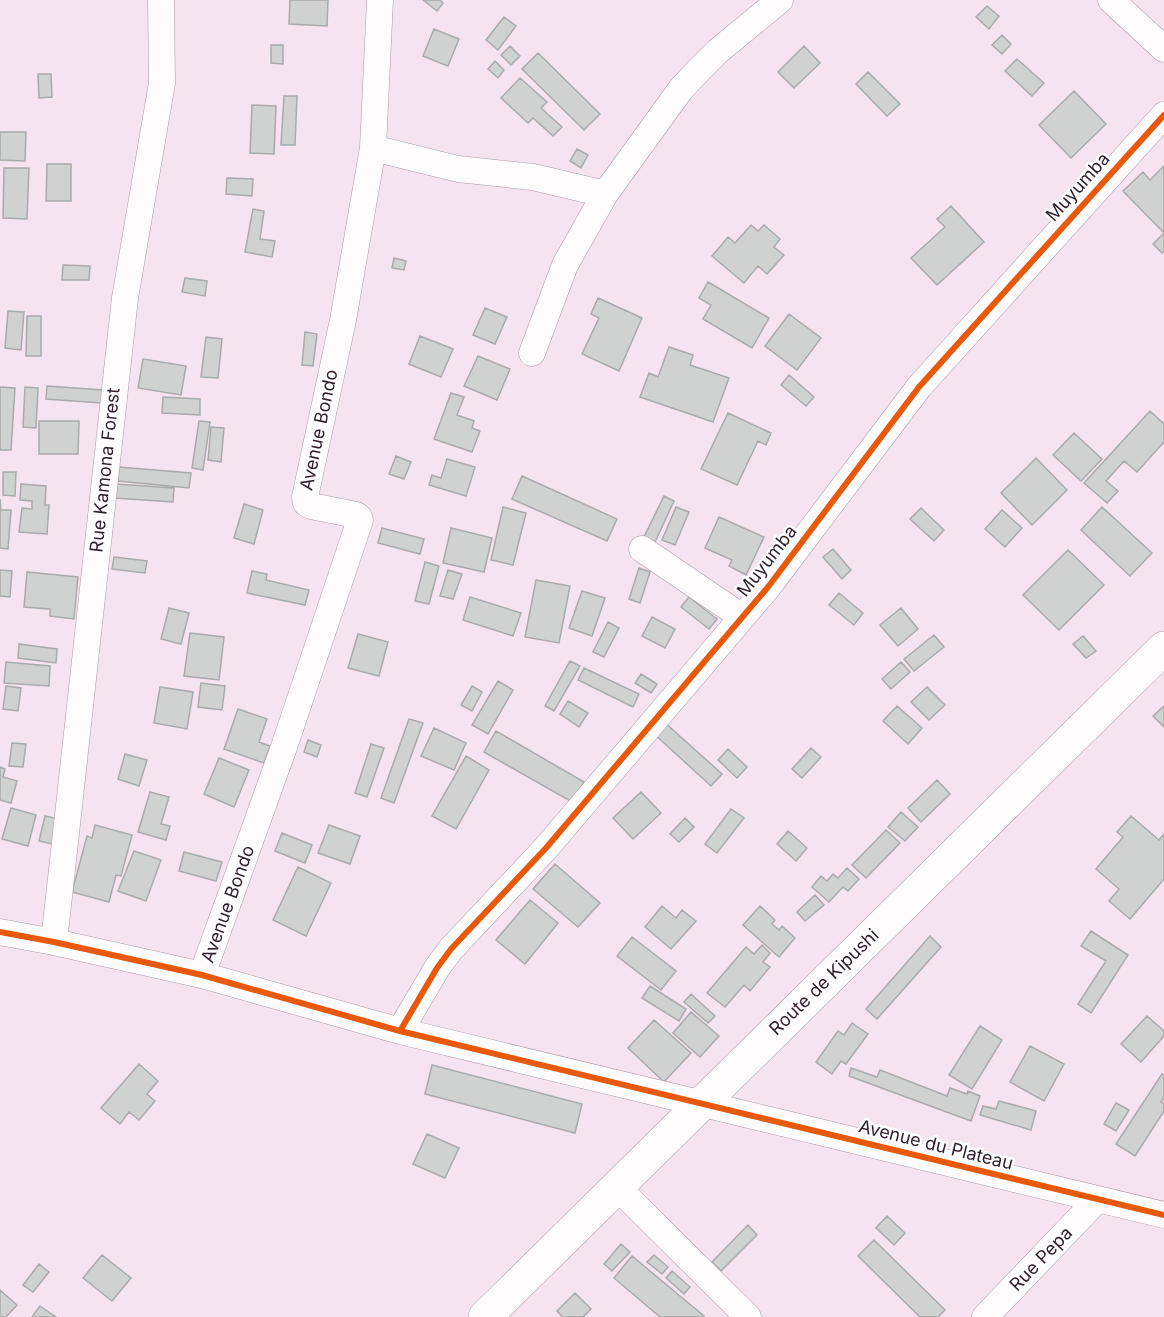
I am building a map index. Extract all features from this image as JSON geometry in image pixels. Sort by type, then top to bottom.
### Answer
[{"type":"main road","name":"Route de Kipushi","points":[[485,1317],[1164,648]]},
{"type":"street","name":"Rue Kamona Forest","points":[[54,942],[125,298],[162,83],[161,0]]},
{"type":"street","name":"Avenue Bondo","points":[[202,975],[284,747],[360,520],[356,515],[311,506],[306,503],[305,497],[343,320],[373,148],[380,0]]},
{"type":"street","points":[[532,353],[565,265],[605,194],[681,90],[698,71],[718,51],[780,0]]},
{"type":"street","points":[[1111,0],[1164,49]]},
{"type":"street","name":"Muyumba","points":[[400,1031],[437,968],[451,949],[546,848],[768,587],[919,387],[1164,115]]},
{"type":"street","points":[[373,148],[458,170],[533,177],[605,194]]},
{"type":"street","points":[[642,549],[742,617]]},
{"type":"street","name":"Avenue du Plateau","points":[[0,932],[202,975],[400,1031],[1164,1215]]},
{"type":"street","points":[[617,1186],[748,1317]]},
{"type":"street","name":"Rue Pepa","points":[[985,1317],[1097,1200]]},
{"type":"building","points":[[290,0],[328,0],[327,26],[289,24]]},
{"type":"building","points":[[423,0],[440,0],[443,3],[437,11]]},
{"type":"building","points":[[987,6],[999,16],[989,29],[976,17]]},
{"type":"building","points":[[504,17],[516,26],[498,50],[486,40]]},
{"type":"building","points":[[434,29],[459,39],[448,66],[423,56]]},
{"type":"building","points":[[1002,35],[1011,44],[1002,54],[992,45]]},
{"type":"building","points":[[271,45],[283,45],[283,64],[271,63]]},
{"type":"building","points":[[510,46],[520,56],[511,65],[501,55]]},
{"type":"building","points":[[804,46],[820,63],[794,88],[778,72]]},
{"type":"building","points":[[538,53],[600,114],[584,130],[522,69]]},
{"type":"building","points":[[1017,59],[1044,83],[1032,96],[1005,71]]},
{"type":"building","points":[[495,61],[504,70],[498,78],[488,69]]},
{"type":"building","points":[[868,72],[900,104],[887,116],[856,84]]},
{"type":"building","points":[[38,74],[51,74],[52,97],[39,98]]},
{"type":"building","points":[[520,78],[547,102],[541,108],[562,127],[553,136],[533,118],[528,123],[501,98]]},
{"type":"building","points":[[1074,91],[1106,124],[1071,158],[1039,125]]},
{"type":"building","points":[[284,96],[297,96],[295,145],[281,145]]},
{"type":"building","points":[[252,105],[276,106],[274,154],[250,153]]},
{"type":"building","points":[[0,132],[26,132],[25,161],[0,160]]},
{"type":"building","points":[[577,149],[588,155],[581,168],[570,161]]},
{"type":"building","points":[[47,164],[71,164],[71,201],[46,201]]},
{"type":"building","points":[[1164,166],[1164,233],[1123,191],[1143,172],[1150,180]]},
{"type":"building","points":[[4,168],[29,168],[27,219],[3,218]]},
{"type":"building","points":[[227,178],[253,179],[252,196],[226,194]]},
{"type":"building","points":[[951,206],[984,242],[937,285],[911,258],[945,227],[937,219]]},
{"type":"building","points":[[253,209],[264,211],[260,239],[275,241],[272,257],[245,252]]},
{"type":"building","points":[[751,225],[758,231],[764,225],[780,239],[774,247],[784,255],[767,274],[758,266],[744,283],[712,256],[728,237],[735,243]]},
{"type":"building","points":[[1164,233],[1164,251],[1162,253],[1153,244]]},
{"type":"building","points":[[394,258],[406,261],[404,270],[392,268]]},
{"type":"building","points":[[63,265],[90,266],[89,280],[62,280]]},
{"type":"building","points":[[185,278],[207,281],[205,296],[182,292]]},
{"type":"building","points":[[708,282],[769,318],[752,348],[703,319],[711,305],[699,298]]},
{"type":"building","points":[[598,298],[642,318],[619,371],[582,354],[599,318],[591,314]]},
{"type":"building","points":[[485,308],[507,317],[495,344],[473,335]]},
{"type":"building","points":[[8,311],[24,312],[21,350],[5,348]]},
{"type":"building","points":[[789,314],[821,338],[797,370],[765,346]]},
{"type":"building","points":[[27,316],[41,316],[41,356],[26,356]]},
{"type":"building","points":[[305,332],[317,334],[313,366],[302,365]]},
{"type":"building","points":[[420,336],[453,349],[441,377],[409,364]]},
{"type":"building","points":[[206,337],[222,339],[218,378],[201,377]]},
{"type":"building","points":[[669,347],[693,355],[690,365],[729,378],[713,422],[640,397],[649,373],[658,377]]},
{"type":"building","points":[[478,356],[510,369],[497,400],[464,386]]},
{"type":"building","points":[[143,359],[186,366],[181,395],[138,388]]},
{"type":"building","points":[[789,375],[814,397],[806,406],[781,385]]},
{"type":"building","points":[[47,386],[103,390],[101,403],[46,399]]},
{"type":"building","points":[[0,387],[15,388],[11,450],[0,450]]},
{"type":"building","points":[[25,387],[38,388],[36,428],[23,427]]},
{"type":"building","points":[[451,393],[464,397],[457,415],[474,421],[472,428],[480,431],[472,452],[434,439]]},
{"type":"building","points":[[163,397],[200,399],[200,415],[162,413]]},
{"type":"building","points":[[1150,411],[1164,424],[1164,442],[1137,472],[1124,461],[1106,481],[1118,491],[1107,503],[1084,483]]},
{"type":"building","points":[[728,413],[771,433],[766,445],[758,441],[737,485],[701,469]]},
{"type":"building","points":[[39,421],[79,421],[78,454],[39,454]]},
{"type":"building","points":[[199,421],[210,422],[203,470],[192,468]]},
{"type":"building","points":[[211,427],[224,428],[221,462],[208,460]]},
{"type":"building","points":[[1074,433],[1102,459],[1081,481],[1053,455]]},
{"type":"building","points":[[396,456],[411,462],[404,479],[389,474]]},
{"type":"building","points":[[1036,458],[1067,490],[1032,525],[1001,493]]},
{"type":"building","points":[[447,459],[475,467],[466,496],[429,485],[432,475],[441,478]]},
{"type":"building","points":[[119,467],[191,473],[189,488],[118,481]]},
{"type":"building","points":[[3,472],[16,472],[15,496],[3,495]]},
{"type":"building","points":[[522,476],[617,519],[607,541],[512,499]]},
{"type":"building","points":[[21,484],[46,486],[45,505],[49,505],[47,534],[19,532],[22,508],[32,509],[32,501],[20,500]]},
{"type":"building","points":[[116,484],[174,488],[173,502],[115,498]]},
{"type":"building","points":[[664,496],[674,501],[655,542],[644,537]]},
{"type":"building","points":[[0,499],[1,510],[11,510],[8,549],[0,548]]},
{"type":"building","points":[[244,504],[263,510],[254,544],[234,538]]},
{"type":"building","points":[[503,507],[526,513],[513,565],[491,560]]},
{"type":"building","points":[[676,507],[689,512],[675,545],[662,540]]},
{"type":"building","points":[[1102,507],[1152,553],[1130,576],[1081,530]]},
{"type":"building","points":[[921,508],[944,530],[934,541],[910,519]]},
{"type":"building","points":[[1002,510],[1022,528],[1005,547],[985,529]]},
{"type":"building","points":[[719,517],[764,537],[746,575],[729,566],[732,560],[705,548]]},
{"type":"building","points":[[382,528],[424,539],[420,554],[378,543]]},
{"type":"building","points":[[451,528],[492,538],[484,572],[443,563]]},
{"type":"building","points":[[833,549],[851,570],[842,579],[823,557]]},
{"type":"building","points":[[1068,550],[1104,585],[1059,630],[1023,595]]},
{"type":"building","points":[[114,557],[147,561],[145,573],[112,569]]},
{"type":"building","points":[[425,562],[439,566],[429,604],[415,601]]},
{"type":"building","points":[[639,568],[650,572],[640,603],[629,599]]},
{"type":"building","points":[[0,570],[12,571],[10,597],[0,596]]},
{"type":"building","points":[[448,570],[462,574],[453,599],[440,596]]},
{"type":"building","points":[[252,571],[267,574],[266,580],[309,590],[305,605],[247,593]]},
{"type":"building","points":[[27,572],[78,577],[74,619],[50,616],[50,609],[24,607]]},
{"type":"building","points":[[536,580],[570,586],[559,643],[525,637]]},
{"type":"building","points":[[582,591],[605,598],[592,636],[569,628]]},
{"type":"building","points":[[839,593],[863,613],[854,625],[829,605]]},
{"type":"building","points":[[470,597],[521,613],[513,636],[463,620]]},
{"type":"building","points":[[689,597],[717,619],[709,629],[681,607]]},
{"type":"building","points":[[169,608],[189,613],[181,644],[161,639]]},
{"type":"building","points":[[901,608],[918,629],[898,646],[880,625]]},
{"type":"building","points":[[652,617],[675,629],[665,648],[642,636]]},
{"type":"building","points":[[608,622],[619,628],[604,657],[593,652]]},
{"type":"building","points":[[190,633],[224,637],[219,680],[184,676]]},
{"type":"building","points":[[358,634],[388,642],[379,676],[348,668]]},
{"type":"building","points":[[934,635],[944,647],[914,671],[904,659]]},
{"type":"building","points":[[1083,636],[1096,651],[1086,658],[1073,644]]},
{"type":"building","points":[[19,644],[57,649],[56,663],[18,658]]},
{"type":"building","points":[[570,661],[580,666],[554,711],[545,706]]},
{"type":"building","points":[[6,662],[50,666],[49,686],[4,683]]},
{"type":"building","points":[[901,662],[910,672],[891,689],[882,679]]},
{"type":"building","points":[[584,668],[639,694],[633,707],[578,680]]},
{"type":"building","points":[[641,674],[657,684],[651,693],[635,683]]},
{"type":"building","points":[[498,681],[513,690],[488,734],[472,725]]},
{"type":"building","points":[[201,683],[225,686],[222,710],[198,707]]},
{"type":"building","points":[[6,686],[21,688],[18,711],[3,709]]},
{"type":"building","points":[[472,686],[482,692],[472,711],[461,705]]},
{"type":"building","points":[[160,687],[193,692],[187,729],[154,723]]},
{"type":"building","points":[[927,687],[945,705],[929,720],[911,702]]},
{"type":"building","points":[[568,701],[588,713],[579,727],[560,714]]},
{"type":"building","points":[[897,706],[922,728],[908,744],[883,721]]},
{"type":"building","points":[[1164,706],[1164,727],[1153,716]]},
{"type":"building","points":[[238,709],[267,719],[259,742],[270,746],[264,763],[224,749]]},
{"type":"building","points":[[409,719],[423,723],[394,803],[381,798]]},
{"type":"building","points":[[663,721],[722,774],[711,786],[653,733]]},
{"type":"building","points":[[434,728],[466,743],[454,770],[421,756]]},
{"type":"building","points":[[496,731],[584,782],[572,802],[484,752]]},
{"type":"building","points":[[308,740],[321,745],[317,757],[304,752]]},
{"type":"building","points":[[12,743],[26,744],[23,767],[9,766]]},
{"type":"building","points":[[371,744],[384,748],[367,797],[355,793]]},
{"type":"building","points":[[811,748],[821,757],[802,778],[792,769]]},
{"type":"building","points":[[728,749],[747,767],[737,778],[718,760]]},
{"type":"building","points":[[125,754],[147,760],[139,786],[118,779]]},
{"type":"building","points":[[466,756],[489,770],[456,829],[432,816]]},
{"type":"building","points":[[219,758],[249,770],[234,807],[204,794]]},
{"type":"building","points":[[0,767],[5,769],[3,777],[17,781],[11,803],[0,800]]},
{"type":"building","points":[[937,780],[950,794],[921,822],[908,808]]},
{"type":"building","points":[[150,792],[169,797],[161,824],[170,826],[166,840],[138,832]]},
{"type":"building","points":[[641,792],[661,813],[633,839],[613,818]]},
{"type":"building","points":[[11,808],[36,815],[28,846],[2,839]]},
{"type":"building","points":[[731,809],[744,818],[717,853],[705,844]]},
{"type":"building","points":[[901,812],[918,827],[905,841],[888,827]]},
{"type":"building","points":[[45,816],[59,819],[53,844],[39,841]]},
{"type":"building","points":[[1131,816],[1159,840],[1164,834],[1164,879],[1130,919],[1109,901],[1119,889],[1096,869],[1123,837],[1117,832]]},
{"type":"building","points":[[685,818],[694,827],[679,842],[670,834]]},
{"type":"building","points":[[95,825],[132,835],[121,876],[116,875],[109,902],[72,892],[87,836],[92,838]]},
{"type":"building","points":[[329,825],[360,836],[350,864],[318,853]]},
{"type":"building","points":[[886,830],[900,843],[866,878],[852,865]]},
{"type":"building","points":[[788,831],[807,848],[796,861],[777,844]]},
{"type":"building","points":[[282,833],[312,845],[305,863],[275,851]]},
{"type":"building","points":[[134,851],[161,860],[146,901],[118,891]]},
{"type":"building","points":[[184,852],[222,862],[216,881],[179,871]]},
{"type":"building","points":[[555,864],[600,903],[578,927],[533,889]]},
{"type":"building","points":[[298,867],[331,883],[306,936],[273,920]]},
{"type":"building","points":[[847,868],[859,879],[848,891],[843,887],[829,902],[812,887],[821,876],[827,881],[833,874],[838,878]]},
{"type":"building","points":[[815,895],[824,905],[805,921],[797,912]]},
{"type":"building","points":[[530,900],[558,923],[525,964],[496,940]]},
{"type":"building","points":[[662,906],[676,918],[682,910],[696,921],[671,949],[645,927]]},
{"type":"building","points":[[760,906],[775,920],[772,924],[779,930],[782,926],[795,938],[779,957],[743,925]]},
{"type":"building","points":[[1091,931],[1128,955],[1091,1013],[1078,1004],[1106,961],[1081,946]]},
{"type":"building","points":[[930,936],[941,947],[877,1019],[866,1009]]},
{"type":"building","points":[[632,937],[676,971],[661,990],[617,956]]},
{"type":"building","points":[[762,945],[770,953],[763,962],[770,967],[750,991],[744,985],[725,1007],[707,993],[746,947],[754,954]]},
{"type":"building","points":[[650,986],[686,1009],[679,1021],[642,998]]},
{"type":"building","points":[[691,994],[715,1016],[708,1023],[684,1002]]},
{"type":"building","points":[[691,1012],[719,1036],[700,1057],[673,1033]]},
{"type":"building","points":[[1147,1016],[1164,1031],[1164,1036],[1141,1062],[1121,1044]]},
{"type":"building","points":[[654,1020],[691,1053],[664,1082],[628,1048]]},
{"type":"building","points":[[852,1023],[868,1034],[846,1064],[841,1061],[832,1074],[816,1062],[838,1031],[844,1035]]},
{"type":"building","points":[[980,1026],[1002,1040],[972,1089],[949,1075]]},
{"type":"building","points":[[1030,1046],[1064,1064],[1044,1101],[1010,1082]]},
{"type":"building","points":[[139,1064],[158,1081],[147,1094],[155,1101],[139,1120],[129,1112],[120,1124],[101,1108]]},
{"type":"building","points":[[432,1065],[582,1104],[575,1133],[425,1094]]},
{"type":"building","points":[[851,1068],[877,1077],[880,1070],[947,1096],[950,1088],[980,1096],[971,1121],[849,1076]]},
{"type":"building","points":[[1162,1074],[1164,1075],[1164,1098],[1161,1102],[1164,1104],[1164,1111],[1135,1156],[1116,1144]]},
{"type":"building","points":[[999,1101],[1036,1111],[1031,1130],[980,1115],[983,1106],[996,1109]]},
{"type":"building","points":[[1116,1103],[1129,1110],[1116,1131],[1104,1124]]},
{"type":"building","points":[[427,1134],[459,1148],[445,1178],[413,1164]]},
{"type":"building","points":[[887,1216],[905,1233],[894,1245],[876,1228]]},
{"type":"building","points":[[748,1225],[757,1235],[721,1271],[712,1262]]},
{"type":"building","points":[[874,1240],[945,1310],[938,1317],[920,1317],[858,1256]]},
{"type":"building","points":[[621,1244],[630,1252],[612,1271],[604,1264]]},
{"type":"building","points":[[102,1255],[131,1278],[112,1301],[83,1278]]},
{"type":"building","points":[[654,1255],[668,1267],[662,1274],[647,1262]]},
{"type":"building","points":[[632,1256],[704,1316],[660,1317],[614,1278]]},
{"type":"building","points":[[39,1264],[49,1272],[33,1292],[23,1285]]},
{"type":"building","points":[[672,1271],[690,1287],[684,1294],[666,1278]]},
{"type":"building","points":[[0,1290],[17,1305],[6,1317],[0,1317]]},
{"type":"building","points":[[575,1293],[591,1309],[583,1317],[563,1317],[557,1311]]},
{"type":"building","points":[[40,1306],[56,1317],[32,1317]]},
{"type":"cycle path","points":[[400,1031],[437,968],[451,949],[546,848],[768,587],[919,387],[1164,115]]},
{"type":"cycle path","points":[[0,932],[202,975],[400,1031],[1164,1215]]}]
